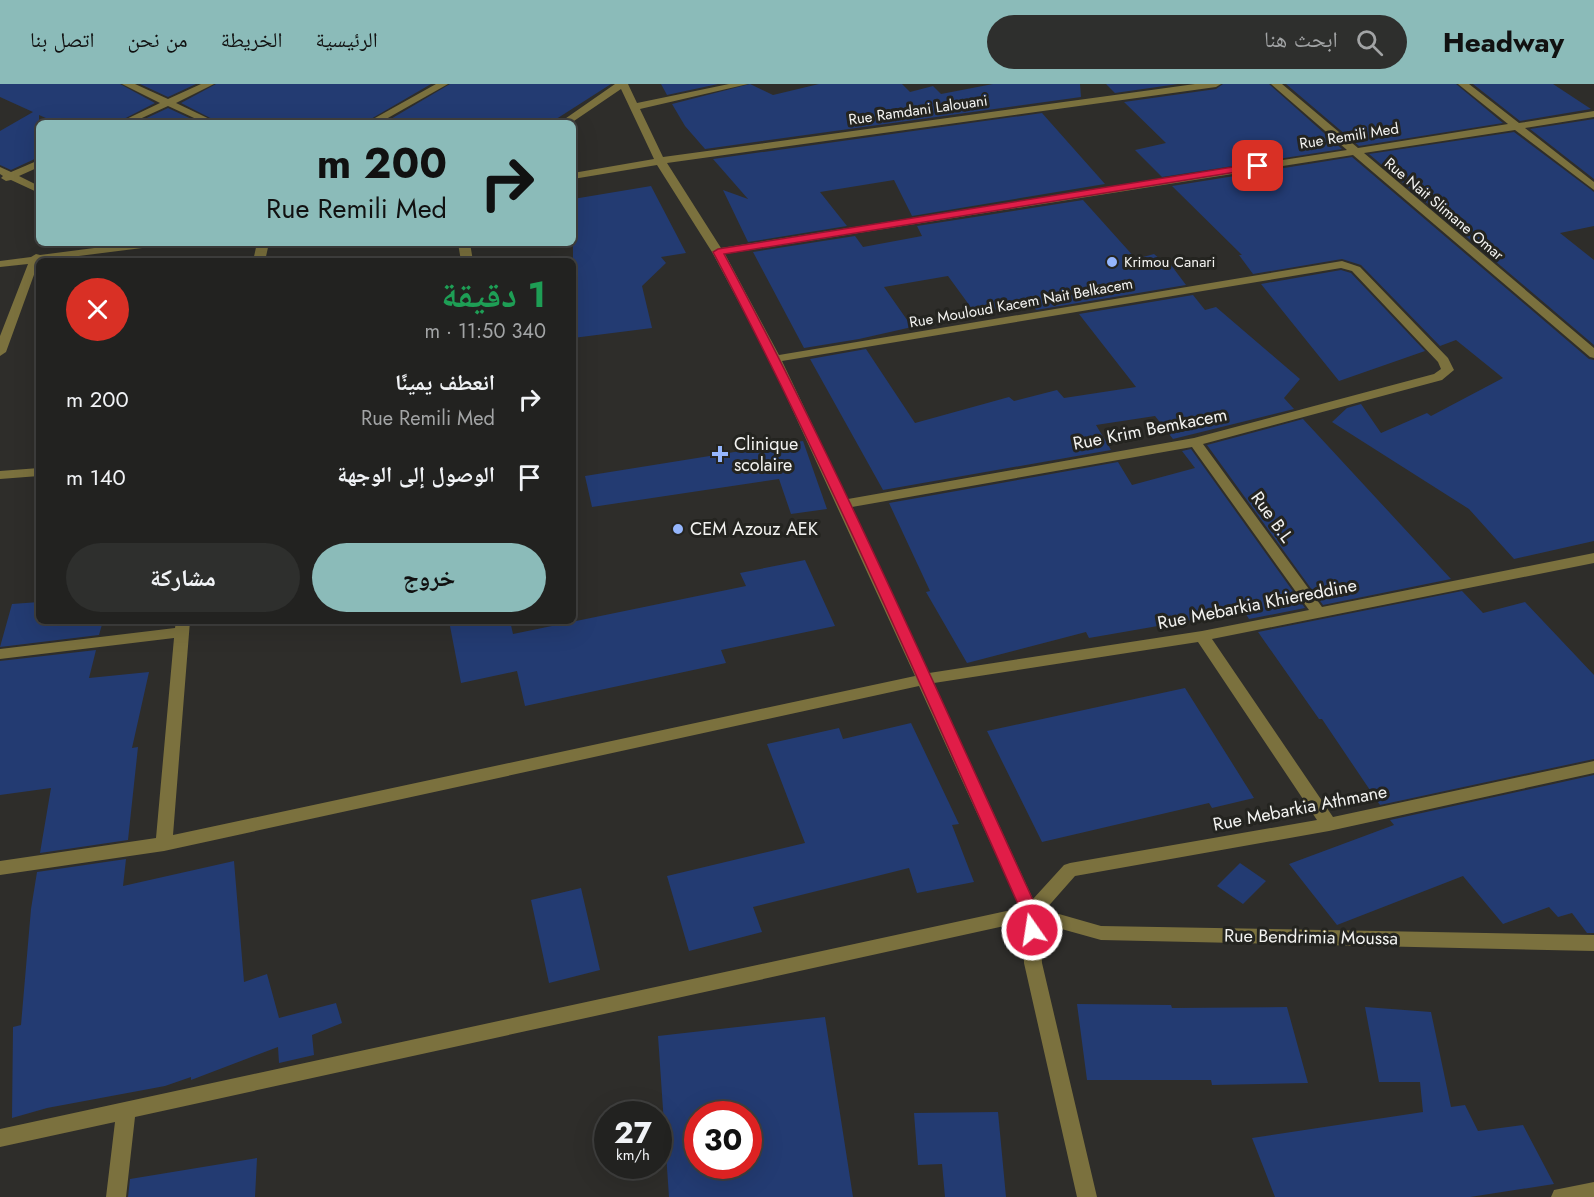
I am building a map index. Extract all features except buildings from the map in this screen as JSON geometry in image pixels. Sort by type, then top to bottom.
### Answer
[{"type":"street","points":[[127,84],[206,120]]},
{"type":"street","points":[[129,120],[209,84]]},
{"type":"street","points":[[377,120],[443,84]]},
{"type":"street","points":[[568,120],[622,84],[660,161],[718,252],[776,359],[925,679],[1030,913],[1033,963],[1087,1197]]},
{"type":"street","points":[[633,107],[743,84]]},
{"type":"street","name":"Rue Ramdani Lalouani","points":[[576,175],[660,161],[1216,84]]},
{"type":"street","name":"Rue Nait Slimane Omar","points":[[1276,84],[1352,151],[1594,354]]},
{"type":"street","points":[[1463,84],[1594,186]]},
{"type":"street","name":"Rue Remili Med","points":[[718,252],[1594,114]]},
{"type":"street","points":[[0,181],[36,164]]},
{"type":"street","points":[[0,170],[36,188]]},
{"type":"street","points":[[0,264],[36,257],[132,246]]},
{"type":"street","points":[[0,352],[36,257]]},
{"type":"street","name":"Rue Mouloud Kacem Nait Belkacem","points":[[776,359],[1342,264],[1356,269],[1444,361]]},
{"type":"street","name":"Rue Krim Bemkacem","points":[[844,504],[1195,441],[1438,377],[1448,370],[1444,361]]},
{"type":"street","name":"Rue B.L","points":[[1195,441],[1319,613]]},
{"type":"street","points":[[0,475],[36,472]]},
{"type":"street","name":"Rue Mebarkia Khiereddine","points":[[0,868],[164,844],[925,679],[1202,636],[1594,558]]},
{"type":"street","points":[[0,654],[183,627],[164,844]]},
{"type":"street","points":[[1202,636],[1329,824]]},
{"type":"street","name":"Rue Mebarkia Athmane","points":[[1030,913],[1070,870],[1329,824],[1594,767]]},
{"type":"street","points":[[0,1138],[1030,913]]},
{"type":"street","name":"Rue Bendrimia Moussa","points":[[1030,913],[1101,933],[1594,943]]},
{"type":"street","points":[[116,1197],[126,1110]]},
{"type":"street","points":[[1561,1197],[1594,1192]]},
{"type":"place","name":"Krimou Canari","points":[[1112,262]]},
{"type":"place","name":"Clinique scolaire","points":[[720,454]]},
{"type":"place","name":"CEM Azouz AEK","points":[[678,529]]},
{"type":"route","points":[[1032,930],[1030,913],[844,504],[776,359],[718,252],[1258,166]]}]
